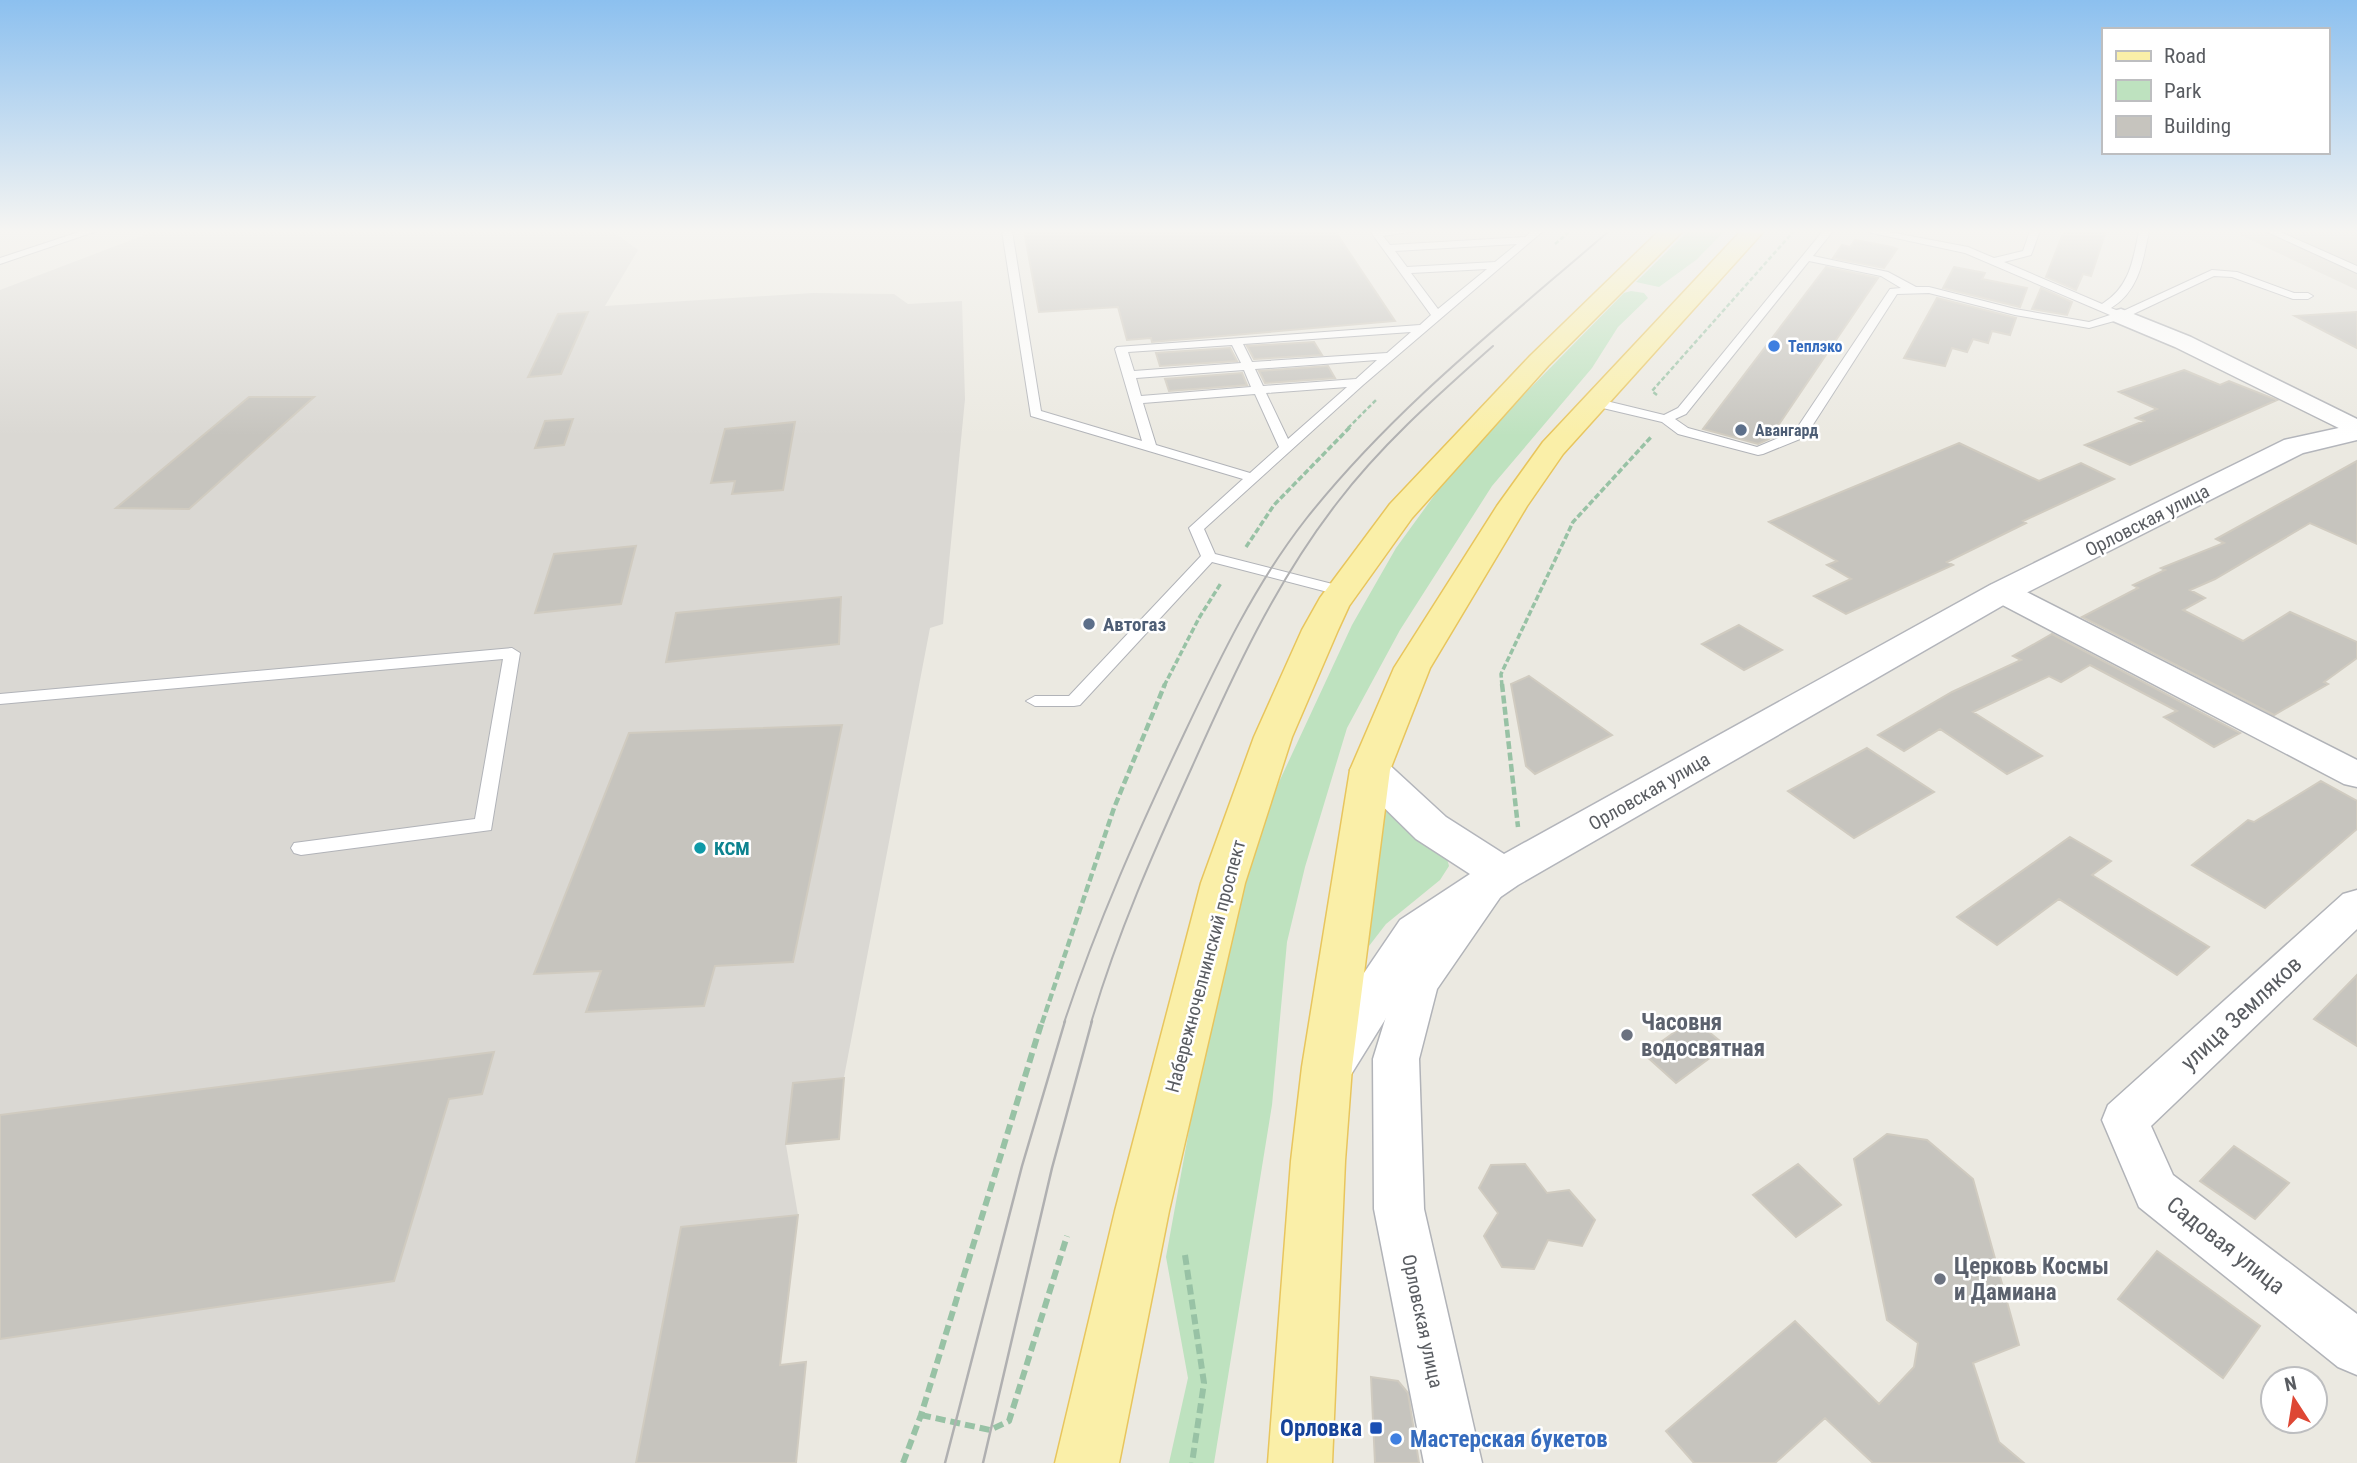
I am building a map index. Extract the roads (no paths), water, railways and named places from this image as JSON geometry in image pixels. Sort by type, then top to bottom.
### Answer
[{"type":"main road","points":[[1300,1463],[1318,1161],[1328,1067],[1370,770],[1412,668],[1512,506],[1553,448],[1594,402],[1658,299]]},
{"type":"main road","name":"Набережночелнинский проспект","points":[[1087,1463],[1142,1211],[1223,883],[1273,737],[1321,630],[1343,591],[1401,511],[1539,361],[1604,300]]},
{"type":"street","points":[[2111,312],[2183,342],[2357,430]]},
{"type":"street","name":"Орловская улица","points":[[1453,1463],[1399,1209],[1396,1059],[1417,984],[1496,873],[2002,592],[2294,446],[2357,430]]},
{"type":"street","points":[[2002,592],[2357,775]]},
{"type":"street","points":[[1328,1067],[1416,932],[1496,873],[1431,828],[1370,770]]},
{"type":"street","name":"улица Земляков","points":[[2125,1120],[2357,905]]},
{"type":"street","name":"Садовая улица","points":[[2125,1120],[2156,1191],[2357,1348]]},
{"type":"lane","points":[[1018,299],[1035,413],[1250,477]]},
{"type":"lane","points":[[1425,299],[1437,315]]},
{"type":"lane","points":[[1209,557],[1196,528],[1285,446],[1456,299]]},
{"type":"lane","points":[[1666,419],[1682,411],[1773,299]]},
{"type":"lane","points":[[1594,402],[1666,419],[1684,431],[1758,451],[1800,434],[1889,299]]},
{"type":"lane","points":[[1965,299],[2015,312],[2089,325],[2111,312],[2144,299]]},
{"type":"lane","points":[[2082,299],[2111,312]]},
{"type":"lane","points":[[2111,312],[2119,299]]},
{"type":"lane","points":[[1150,447],[1121,349],[1421,328]]},
{"type":"lane","points":[[1236,341],[1285,446]]},
{"type":"lane","points":[[1129,375],[1390,356]]},
{"type":"lane","points":[[1136,400],[1359,382]]},
{"type":"lane","points":[[1209,557],[1343,591]]},
{"type":"lane","points":[[1035,701],[1074,701],[1209,557]]},
{"type":"lane","points":[[0,699],[512,653],[484,825],[301,848]]},
{"type":"tram line","points":[[1064,1023],[1105,913],[1167,770],[1239,623],[1270,570],[1306,519],[1375,440],[1529,299]]},
{"type":"tram line","points":[[1091,1023],[1112,957],[1150,861],[1223,698],[1294,565],[1337,503],[1373,460],[1411,421],[1493,346]]},
{"type":"tram line","points":[[945,1463],[1022,1166],[1065,1021]]},
{"type":"tram line","points":[[983,1463],[1052,1168],[1092,1021]]},
{"type":"place","name":"Теплэко","points":[[1774,346]]},
{"type":"place","name":"Авангард","points":[[1741,430]]},
{"type":"place","name":"Автогаз","points":[[1089,624]]},
{"type":"place","name":"КСМ","points":[[700,848]]},
{"type":"place","name":"Часовня водосвятная","points":[[1627,1035]]},
{"type":"place","name":"Церковь Космы и Дамиана","points":[[1940,1279]]},
{"type":"place","name":"Орловка","points":[[1376,1428]]},
{"type":"place","name":"Мастерская букетов","points":[[1396,1439]]}]
